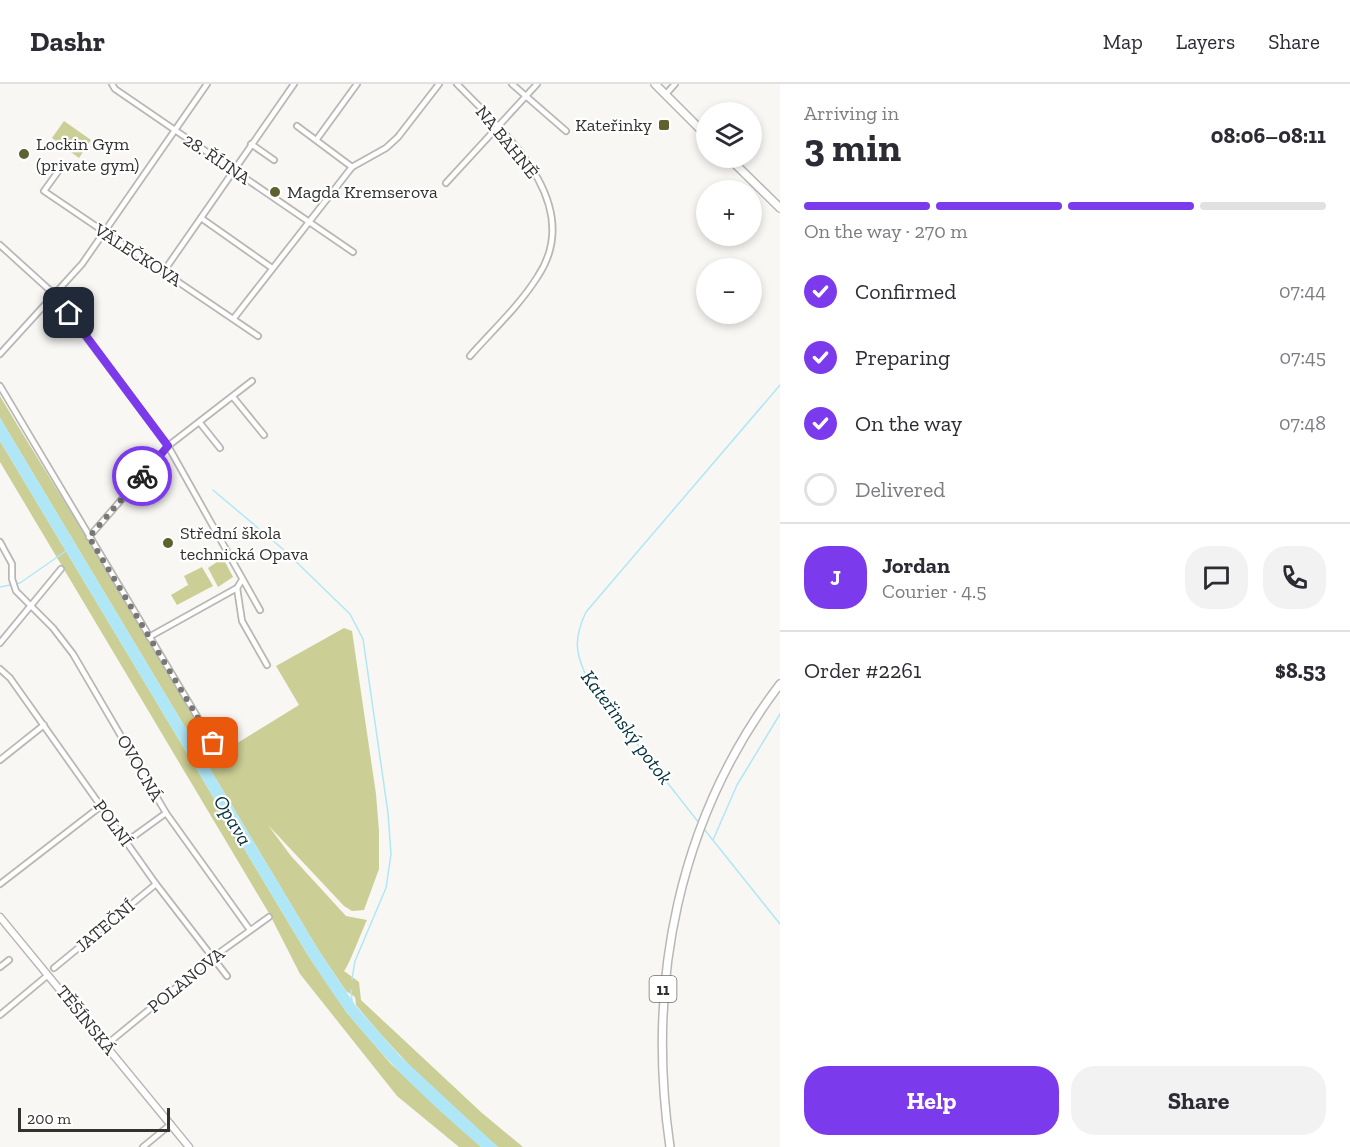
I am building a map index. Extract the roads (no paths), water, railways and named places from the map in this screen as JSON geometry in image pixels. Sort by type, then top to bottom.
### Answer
[{"type":"main road","points":[[655,84],[696,125]]},
{"type":"main road","points":[[739,168],[780,208]]},
{"type":"main road","name":"11","points":[[670,1147],[662,1062],[664,974],[675,912],[708,809],[728,767],[780,684]]},
{"type":"street","points":[[0,354],[82,264],[207,84]]},
{"type":"street","points":[[164,271],[294,84]]},
{"type":"street","points":[[317,139],[357,84]]},
{"type":"street","points":[[234,318],[352,167],[386,148],[398,137],[439,84]]},
{"type":"street","name":"NA BAHNĚ","points":[[457,84],[499,127],[539,179],[552,214],[552,241],[539,275],[470,356]]},
{"type":"street","points":[[512,84],[566,131]]},
{"type":"street","points":[[446,183],[537,84]]},
{"type":"street","points":[[666,94],[675,84]]},
{"type":"street","name":"28. ŘÍJNA","points":[[115,86],[175,131],[353,252]]},
{"type":"street","points":[[297,126],[352,167]]},
{"type":"street","points":[[251,144],[274,160]]},
{"type":"street","name":"VÁLEČKOVA","points":[[62,166],[44,192],[258,336]]},
{"type":"street","points":[[201,218],[272,268]]},
{"type":"street","points":[[0,245],[54,294],[168,446],[260,610]]},
{"type":"street","points":[[89,537],[168,446],[252,381]]},
{"type":"street","points":[[0,386],[213,743]]},
{"type":"street","points":[[233,397],[264,435]]},
{"type":"street","points":[[200,423],[220,448]]},
{"type":"street","name":"OVOCNÁ","points":[[0,543],[12,564],[12,579],[16,591],[30,608],[53,628],[73,654],[166,813],[250,930]]},
{"type":"street","points":[[0,643],[61,569]]},
{"type":"street","points":[[149,637],[237,588],[242,580]]},
{"type":"street","points":[[237,588],[242,621],[267,666]]},
{"type":"street","name":"POLNÍ","points":[[0,669],[10,678],[156,884],[227,976]]},
{"type":"street","points":[[0,759],[44,725]]},
{"type":"street","points":[[0,884],[101,806]]},
{"type":"street","points":[[126,842],[166,813]]},
{"type":"street","name":"JATEČNÍ","points":[[54,968],[156,884]]},
{"type":"street","name":"TĚŠÍNSKÁ","points":[[0,917],[189,1147]]},
{"type":"street","name":"POLANOVA","points":[[106,1045],[212,958],[269,917]]},
{"type":"street","points":[[0,967],[9,960]]},
{"type":"street","points":[[0,1015],[48,975]]},
{"type":"street","points":[[143,1147],[171,1124]]},
{"type":"water","name":"Opava","points":[[0,418],[319,951],[356,1006],[400,1056],[498,1147],[481,1147],[428,1100],[378,1050],[333,993],[309,957],[0,441]]},
{"type":"waterway","name":"Kateřinský potok","points":[[699,823],[590,684],[579,657],[577,640],[586,612],[780,385]]},
{"type":"waterway","points":[[213,490],[284,550],[350,614],[363,639],[388,813],[391,854],[386,888],[355,961],[352,979]]},
{"type":"waterway","points":[[0,587],[20,583],[66,551]]},
{"type":"waterway","points":[[713,840],[737,785],[780,714]]},
{"type":"waterway","name":"Kateřinský potok","points":[[704,829],[780,924]]},
{"type":"waterway","points":[[351,990],[352,1001]]},
{"type":"place","name":"Kateřinky","points":[[664,125]]},
{"type":"place","name":"Lockin Gym (private gym)","points":[[24,154]]},
{"type":"place","name":"Magda Kremserova","points":[[275,192]]},
{"type":"place","name":"Střední škola technická Opava","points":[[168,543]]}]
